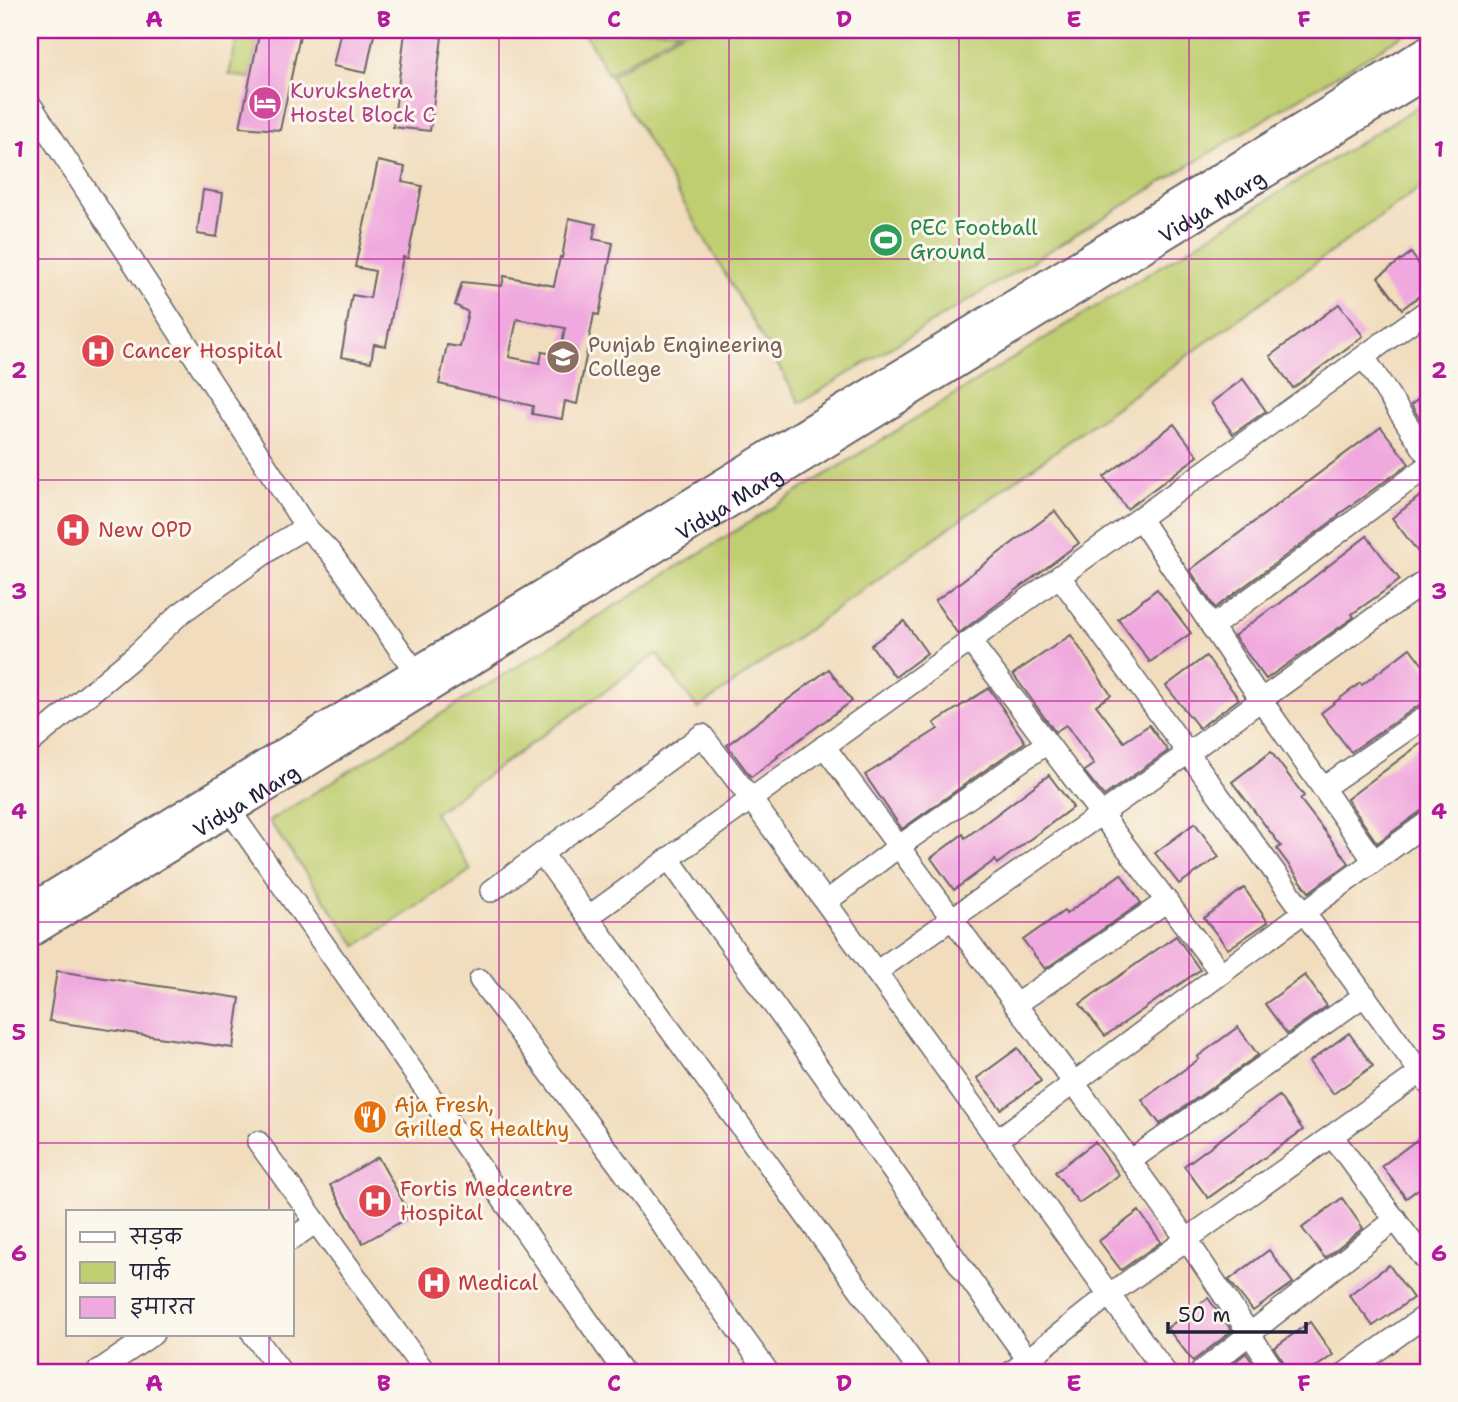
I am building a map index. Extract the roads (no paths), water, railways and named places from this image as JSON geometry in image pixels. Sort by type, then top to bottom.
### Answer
[{"type":"main road","name":"Vidya Marg","points":[[30,934],[415,671],[1428,49]]},
{"type":"main road","name":"Vidya Marg","points":[[30,908],[223,802],[1428,75]]},
{"type":"street","points":[[30,104],[306,527],[331,553],[415,671]]},
{"type":"street","points":[[587,917],[1428,310]]},
{"type":"street","points":[[1364,357],[1428,456]]},
{"type":"street","points":[[1212,627],[1428,466]]},
{"type":"street","points":[[1140,519],[1374,862]]},
{"type":"street","points":[[30,743],[137,654],[181,613],[306,527]]},
{"type":"street","points":[[669,859],[1020,1366],[1110,1296],[1332,1136],[1424,1078],[1060,576]]},
{"type":"street","points":[[876,972],[1188,753],[1428,579]]},
{"type":"street","points":[[970,641],[1222,973]]},
{"type":"street","points":[[1323,788],[1428,715]]},
{"type":"street","points":[[491,891],[702,735],[826,902],[1165,1372]]},
{"type":"street","points":[[826,902],[898,847],[1047,744]]},
{"type":"street","points":[[824,746],[1074,1083],[1187,1240],[1275,1372]]},
{"type":"street","points":[[223,802],[624,1372]]},
{"type":"street","points":[[997,1140],[1428,822]]},
{"type":"street","points":[[541,854],[920,1372]]},
{"type":"street","points":[[1015,1005],[1167,901]]},
{"type":"street","points":[[480,980],[768,1372]]},
{"type":"street","points":[[1130,1161],[1364,995]]},
{"type":"street","points":[[1332,1136],[1428,1263]]},
{"type":"street","points":[[258,1142],[425,1372]]},
{"type":"street","points":[[1201,1372],[1396,1219]]},
{"type":"street","points":[[294,1238],[316,1223]]},
{"type":"street","points":[[1347,1372],[1428,1314]]},
{"type":"street","points":[[97,1372],[150,1336]]},
{"type":"street","points":[[254,1336],[276,1370]]},
{"type":"place","name":"Kurukshetra Hostel Block C","points":[[265,103]]},
{"type":"place","name":"PEC Football Ground","points":[[886,240]]},
{"type":"place","name":"Cancer Hospital","points":[[98,351]]},
{"type":"place","name":"Punjab Engineering College","points":[[563,357]]},
{"type":"place","name":"New OPD","points":[[73,530]]},
{"type":"place","name":"Aja Fresh, Grilled & Healthy","points":[[370,1117]]},
{"type":"place","name":"Fortis Medcentre Hospital","points":[[375,1201]]},
{"type":"place","name":"Medical","points":[[434,1283]]}]
